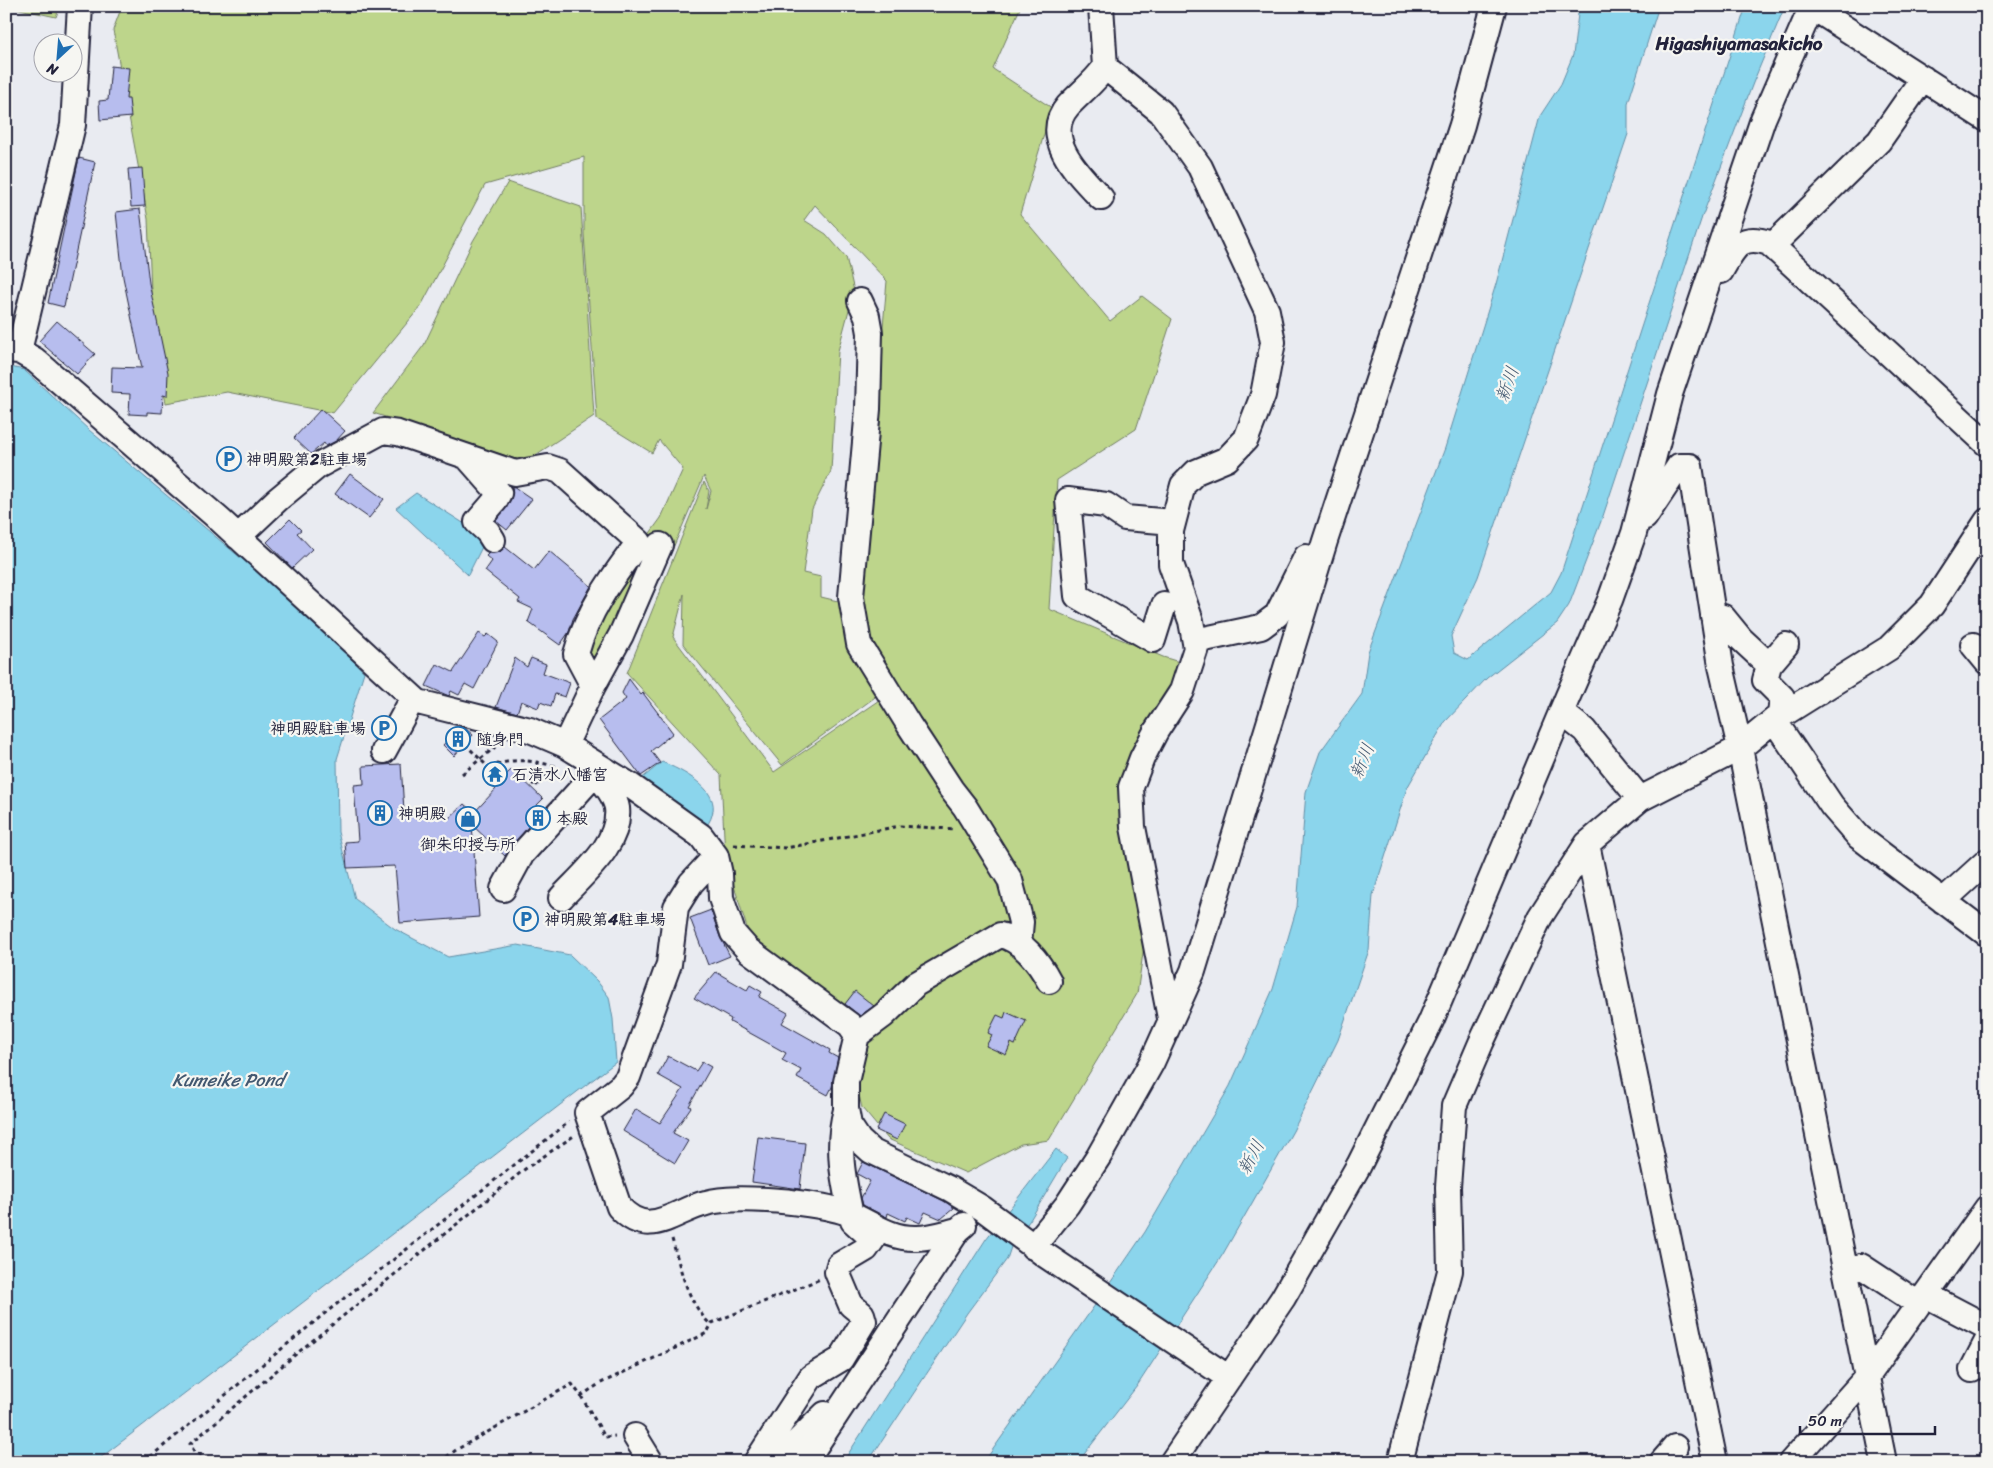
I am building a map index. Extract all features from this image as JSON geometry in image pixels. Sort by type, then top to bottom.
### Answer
[{"type":"street","points":[[80,6],[73,125],[13,350],[35,360],[238,537],[413,698],[428,706],[484,717],[530,730],[564,745],[608,788],[617,807],[616,826],[598,859],[561,898]]},
{"type":"street","points":[[1101,6],[1105,67],[1096,80],[1067,108],[1058,126],[1062,149],[1072,168],[1101,198]]},
{"type":"street","points":[[1034,1247],[1067,1205],[1100,1156],[1152,1062],[1170,1018],[1193,971],[1325,541],[1462,125],[1494,6]]},
{"type":"street","points":[[1172,1462],[1208,1410],[1223,1374],[1282,1298],[1355,1174],[1431,1021],[1560,712],[1610,600],[1634,533],[1670,394],[1744,175],[1764,118],[1812,6],[1986,119]]},
{"type":"street","points":[[1105,67],[1161,112],[1200,167],[1268,311],[1273,342],[1263,395],[1246,439],[1227,459],[1196,472],[1183,485],[1171,531],[1171,564],[1191,621],[1196,648],[1182,691],[1156,731],[1142,758],[1131,787],[1133,827],[1170,1018]]},
{"type":"street","points":[[1772,246],[1879,141],[1923,78]]},
{"type":"street","points":[[1744,175],[1746,240]]},
{"type":"street","points":[[1697,314],[1734,247],[1746,240],[1756,239],[1772,246],[1987,444]]},
{"type":"street","points":[[860,301],[867,316],[870,333],[868,409],[851,597],[859,644],[930,758],[980,831],[1010,880],[1021,922],[1019,944]]},
{"type":"street","points":[[238,537],[277,500],[318,466],[383,431],[398,433],[515,473],[548,467],[560,471],[639,542],[606,587],[581,637],[576,654],[593,686]]},
{"type":"street","points":[[466,456],[499,493],[495,501],[476,522],[488,532],[493,540]]},
{"type":"street","points":[[1634,533],[1679,466],[1690,466],[1721,666],[1740,748],[1884,1462]]},
{"type":"street","points":[[1164,605],[1153,640],[1077,596],[1068,500],[1106,505],[1125,518],[1173,522]]},
{"type":"street","points":[[1400,1462],[1450,1271],[1448,1188],[1454,1106],[1540,917],[1587,844],[1640,798],[1740,748],[1777,718],[1889,648],[1932,605],[1987,521]]},
{"type":"street","points":[[1195,640],[1261,627],[1277,616],[1306,557],[1325,541]]},
{"type":"street","points":[[564,745],[621,635],[660,545]]},
{"type":"street","points":[[1713,616],[1723,617],[1741,640],[1769,666]]},
{"type":"street","points":[[1786,645],[1769,666],[1765,680],[1782,697],[1777,718],[1832,806],[1859,837],[1987,934]]},
{"type":"street","points":[[384,751],[413,698]]},
{"type":"street","points":[[1560,712],[1584,730],[1640,798]]},
{"type":"street","points":[[592,773],[680,819],[701,836],[723,850]]},
{"type":"street","points":[[503,889],[522,854],[592,773]]},
{"type":"street","points":[[1587,844],[1715,1462]]},
{"type":"street","points":[[723,850],[720,874],[721,898],[733,933],[748,950],[850,1025],[857,1035]]},
{"type":"street","points":[[723,850],[691,884],[676,907],[669,964],[628,1077],[621,1086],[588,1112],[619,1208],[631,1217],[651,1223],[666,1220],[705,1203],[768,1200],[850,1214],[888,1233],[917,1238],[958,1230],[989,1214]]},
{"type":"street","points":[[1943,901],[1987,861]]},
{"type":"street","points":[[1049,981],[1044,971],[1019,944],[1011,937],[1000,935],[916,984],[884,1015],[857,1035],[846,1082],[846,1109],[849,1125],[859,1140],[871,1151],[950,1189],[1223,1374]]},
{"type":"street","points":[[756,1462],[811,1377],[841,1360],[864,1320],[862,1314],[851,1305],[837,1272],[839,1265],[866,1249],[873,1239],[868,1232],[856,1225],[850,1214],[840,1153],[840,1130],[846,1109]]},
{"type":"street","points":[[1791,1462],[1867,1377],[1923,1300],[1979,1234],[1987,1208]]},
{"type":"street","points":[[805,1462],[958,1230]]},
{"type":"street","points":[[1861,1266],[1923,1300],[1987,1327]]},
{"type":"street","points":[[1972,1370],[1987,1341]]},
{"type":"street","points":[[777,1462],[832,1408],[849,1397]]},
{"type":"street","points":[[1190,1462],[1204,1437],[1208,1410]]},
{"type":"street","points":[[635,1436],[651,1462]]},
{"type":"path","points":[[465,744],[491,770],[503,761],[516,759],[592,773]]},
{"type":"path","points":[[462,774],[479,759]]},
{"type":"path","points":[[536,762],[549,779]]},
{"type":"path","points":[[540,788],[534,784],[544,774]]},
{"type":"path","points":[[723,850],[786,848],[900,826],[980,831]]},
{"type":"path","points":[[144,1462],[339,1302],[559,1129],[588,1112]]},
{"type":"path","points":[[216,1462],[194,1451],[190,1444],[296,1354],[525,1169],[575,1135],[596,1136]]},
{"type":"path","points":[[666,1220],[688,1292],[698,1313],[711,1325]]},
{"type":"path","points":[[581,1396],[599,1384],[707,1333],[711,1325],[837,1272]]},
{"type":"path","points":[[440,1462],[456,1450],[572,1384],[605,1437],[635,1436]]},
{"type":"green space","points":[[6,6],[60,6],[56,17]]},
{"type":"green space","points":[[122,6],[1021,6],[993,69],[1052,108],[1020,214],[1110,321],[1142,296],[1172,319],[1136,429],[1057,480],[1049,609],[1163,657],[1189,665],[1120,786],[1148,919],[1137,994],[1049,1140],[1021,1144],[966,1173],[888,1139],[862,1108],[854,1073],[863,1025],[752,944],[725,857],[721,775],[627,673],[704,482],[709,491],[706,509],[711,491],[704,476],[636,634],[590,671],[581,655],[606,594],[661,518],[683,469],[659,440],[652,453],[597,419],[584,234],[584,157],[485,185],[421,306],[333,413],[227,392],[166,403],[153,338],[148,219],[113,30]],"holes":[[[815,205],[887,281],[858,614],[885,696],[774,772],[673,637],[684,594],[683,644],[782,765],[878,695],[846,603],[821,597],[821,577],[803,573],[812,509],[831,471],[838,351],[854,291],[846,257],[826,234],[804,220]]]},
{"type":"green space","points":[[508,182],[581,207],[594,416],[525,462],[373,413],[424,345],[473,241]]},
{"type":"water","name":"新川","points":[[1579,6],[1659,6],[1628,103],[1628,134],[1478,577],[1451,636],[1454,653],[1468,660],[1551,592],[1561,573],[1746,6],[1785,6],[1753,83],[1702,217],[1603,516],[1569,605],[1557,623],[1487,678],[1445,722],[1407,788],[1373,895],[1369,950],[1338,1040],[1293,1131],[1223,1254],[1137,1386],[1078,1462],[984,1462],[1145,1232],[1230,1086],[1273,989],[1297,907],[1306,792],[1320,752],[1362,694],[1368,652],[1445,448],[1496,284],[1540,116],[1561,84],[1573,55]]},
{"type":"water","name":"Kumeike Pond","points":[[6,366],[24,370],[89,430],[312,618],[364,672],[337,759],[338,832],[355,899],[395,929],[448,957],[518,945],[570,955],[597,981],[609,997],[613,1019],[616,1062],[95,1462],[6,1462]]},
{"type":"water","points":[[416,493],[479,533],[484,543],[468,575],[396,508]]},
{"type":"water","points":[[662,762],[689,775],[711,797],[712,815],[705,829],[640,780]]},
{"type":"water","points":[[1056,1149],[1067,1158],[1030,1220],[1012,1244],[1007,1259],[967,1313],[868,1462],[843,1462],[986,1239]]},
{"type":"building","points":[[111,66],[129,68],[126,99],[129,99],[131,117],[100,120],[99,101],[108,100]]},
{"type":"building","points":[[79,158],[95,162],[64,307],[48,303]]},
{"type":"building","points":[[142,168],[145,206],[131,207],[128,169]]},
{"type":"building","points":[[140,209],[149,283],[168,373],[167,396],[163,395],[162,413],[147,412],[147,415],[129,414],[130,394],[111,393],[112,367],[142,368],[123,277],[116,212]]},
{"type":"building","points":[[57,321],[95,354],[77,374],[39,341]]},
{"type":"building","points":[[321,409],[345,431],[336,441],[326,446],[324,443],[311,454],[294,438]]},
{"type":"building","points":[[350,474],[384,499],[369,518],[335,494]]},
{"type":"building","points":[[513,486],[532,499],[507,530],[496,521],[511,499]]},
{"type":"building","points":[[290,519],[301,530],[297,533],[312,549],[292,568],[267,542]]},
{"type":"building","points":[[505,547],[534,570],[549,551],[591,586],[573,619],[569,632],[560,645],[528,622],[533,609],[518,602],[520,599],[485,571],[492,561],[486,556],[489,553],[500,552]]},
{"type":"building","points":[[479,633],[485,637],[488,634],[498,642],[474,689],[465,684],[459,695],[451,691],[449,696],[426,686],[437,664],[453,672]]},
{"type":"building","points":[[515,658],[527,667],[531,658],[546,664],[543,673],[570,683],[565,697],[555,694],[551,706],[540,702],[538,708],[521,701],[517,713],[496,707]]},
{"type":"building","points":[[629,679],[641,695],[643,693],[673,733],[651,751],[660,763],[641,776],[599,720],[626,699],[622,693]]},
{"type":"building","name":"随身門","points":[[460,727],[465,728],[473,735],[454,756],[443,745]]},
{"type":"building","points":[[401,764],[404,811],[421,810],[434,814],[435,812],[448,819],[464,804],[471,810],[471,816],[496,789],[490,784],[503,772],[506,775],[512,769],[543,799],[537,805],[543,811],[512,845],[505,856],[472,825],[479,917],[400,923],[395,866],[347,868],[345,842],[358,841],[354,785],[364,784],[363,766]]},
{"type":"building","points":[[711,910],[720,937],[730,956],[708,965],[690,918]]},
{"type":"building","points":[[716,972],[747,990],[750,985],[762,992],[759,997],[788,1013],[782,1023],[830,1050],[829,1053],[838,1058],[832,1087],[828,1095],[797,1078],[801,1070],[782,1060],[786,1053],[730,1022],[731,1019],[694,998]]},
{"type":"building","points":[[855,991],[874,1006],[860,1016],[845,1004]]},
{"type":"building","points":[[1006,1012],[1026,1021],[1015,1045],[1011,1043],[1006,1055],[986,1046],[992,1035],[988,1033],[997,1015],[1004,1018]]},
{"type":"building","points":[[668,1056],[696,1071],[702,1062],[711,1067],[689,1106],[691,1107],[673,1133],[688,1141],[675,1163],[623,1131],[636,1109],[660,1123],[683,1089],[658,1075]]},
{"type":"building","points":[[884,1114],[905,1124],[897,1140],[876,1130]]},
{"type":"building","points":[[758,1137],[805,1143],[800,1189],[752,1182]]},
{"type":"building","points":[[863,1162],[944,1201],[954,1208],[941,1219],[925,1212],[920,1223],[907,1217],[905,1221],[888,1213],[887,1217],[880,1214],[863,1205],[861,1198],[870,1181],[857,1174]]},
{"type":"place","name":"神明殿第2駐車場","points":[[229,459]]},
{"type":"place","name":"神明殿駐車場","points":[[384,728]]},
{"type":"place","name":"随身門","points":[[458,739]]},
{"type":"place","name":"石清水八幡宮","points":[[495,774]]},
{"type":"place","name":"神明殿","points":[[380,813]]},
{"type":"place","name":"本殿","points":[[538,818]]},
{"type":"place","name":"御朱印授与所","points":[[468,819]]},
{"type":"place","name":"神明殿第4駐車場","points":[[526,919]]},
{"type":"district","name":"Higashiyamasakicho","points":[[1739,43]]}]
